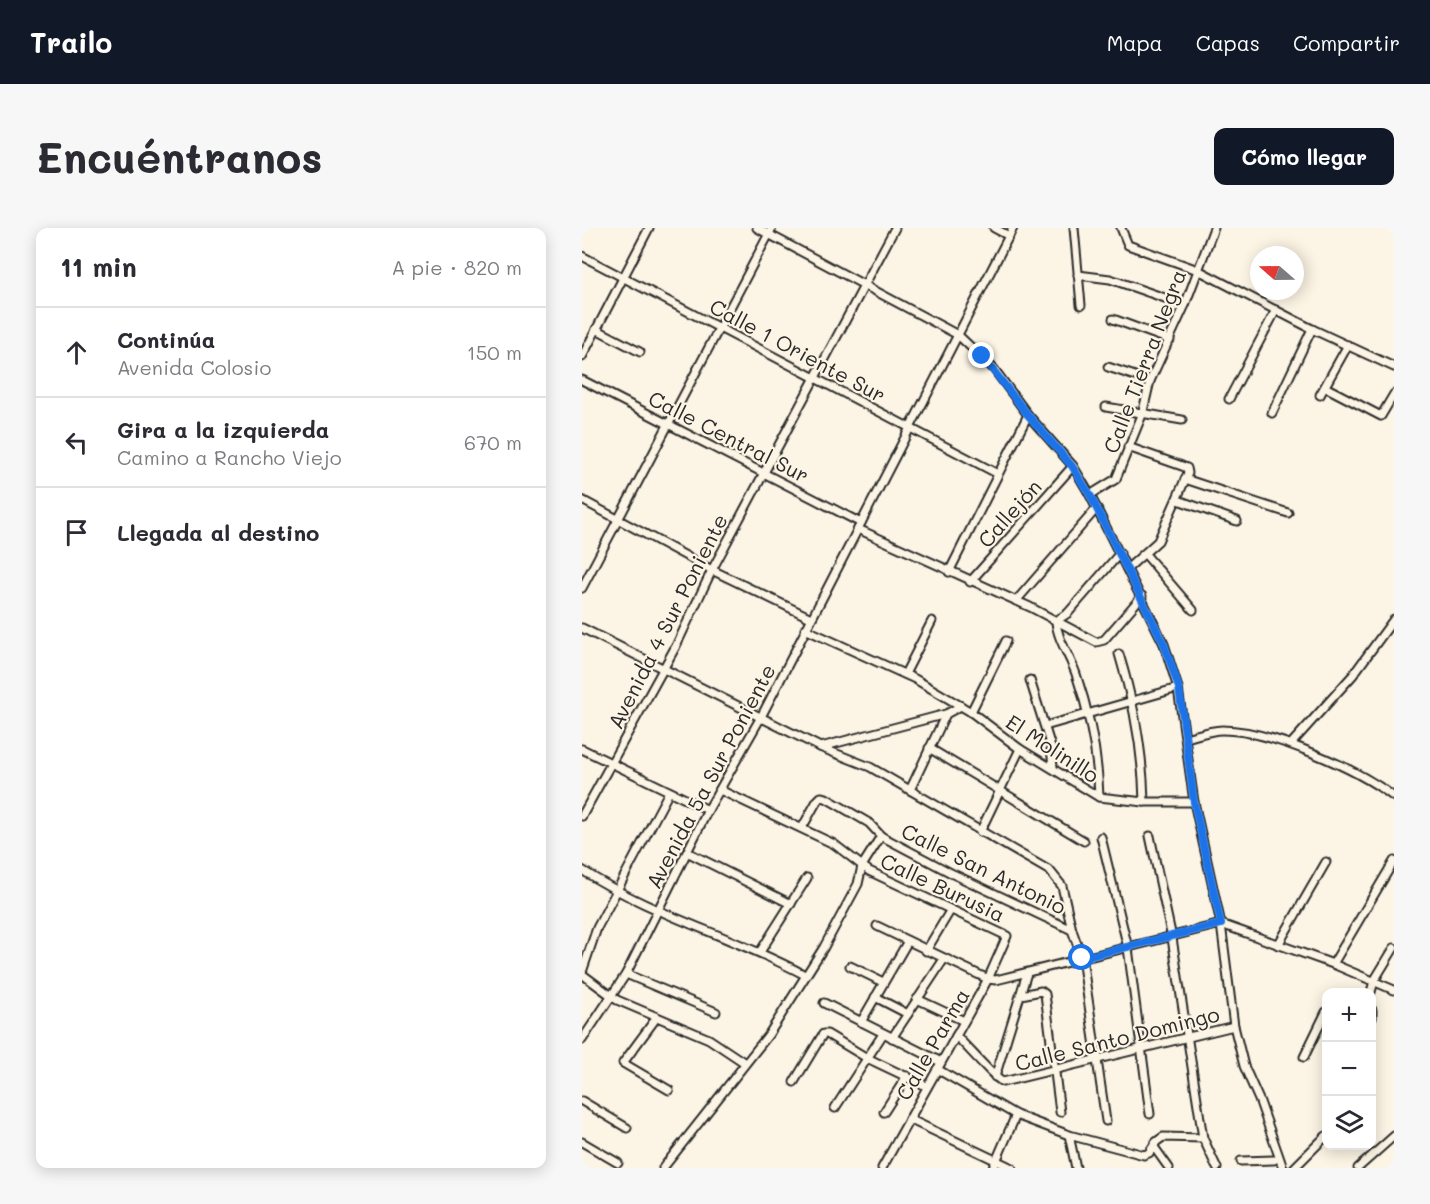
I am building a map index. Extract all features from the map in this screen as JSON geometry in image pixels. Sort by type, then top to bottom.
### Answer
[{"type":"street","points":[[582,357],[649,228]]},
{"type":"street","points":[[757,228],[771,231],[864,285],[958,335],[994,369],[1028,415],[1072,466],[1090,495],[1142,596],[1164,644],[1179,688],[1194,802],[1221,924],[1234,1026],[1244,1066],[1260,1102],[1276,1158],[1283,1168]]},
{"type":"street","name":"Avenida 4 Sur Poniente","points":[[582,816],[663,670],[712,570],[895,228]]},
{"type":"street","points":[[994,228],[1009,236]]},
{"type":"street","name":"Avenida 5a Sur Poniente","points":[[582,1040],[613,997],[626,974],[708,810],[761,717],[1013,228]]},
{"type":"street","points":[[1074,228],[1081,305]]},
{"type":"street","points":[[1121,228],[1128,245],[1198,270],[1312,329],[1394,367]]},
{"type":"street","name":"Calle Tierra Negra","points":[[1090,495],[1116,479],[1142,415],[1150,381],[1185,305],[1214,228]]},
{"type":"street","points":[[582,588],[771,231]]},
{"type":"street","name":"Calle 1 Oriente Sur","points":[[582,256],[998,474]]},
{"type":"street","points":[[1078,275],[1110,279],[1185,305]]},
{"type":"street","points":[[1229,399],[1276,310]]},
{"type":"street","points":[[1113,320],[1170,340]]},
{"type":"street","points":[[1272,413],[1312,329]]},
{"type":"street","points":[[596,330],[640,352]]},
{"type":"street","points":[[1320,395],[1348,345]]},
{"type":"street","points":[[1108,368],[1150,381]]},
{"type":"street","name":"Calle Central Sur","points":[[582,380],[764,472],[859,526],[949,572],[1016,601],[1100,643],[1142,596]]},
{"type":"street","points":[[1325,387],[1382,416],[1394,394]]},
{"type":"street","points":[[1106,407],[1142,415],[1182,420]]},
{"type":"street","points":[[949,572],[1028,415]]},
{"type":"street","points":[[1127,569],[1158,541],[1178,500],[1187,468],[1128,447]]},
{"type":"street","name":"Callejón","points":[[970,582],[1072,466]]},
{"type":"street","points":[[1185,479],[1288,513]]},
{"type":"street","points":[[582,500],[712,570],[811,618]]},
{"type":"street","points":[[1178,500],[1237,522]]},
{"type":"street","points":[[1016,601],[1097,508]]},
{"type":"street","points":[[1099,797],[1099,766],[1089,712],[1070,658],[1058,634],[1056,621],[1067,614],[1120,553]]},
{"type":"street","points":[[1145,554],[1192,610]]},
{"type":"street","points":[[1291,744],[1353,675],[1394,619]]},
{"type":"street","points":[[905,674],[932,621]]},
{"type":"street","points":[[582,627],[663,670],[820,747],[870,767],[1050,871],[1062,886],[1072,930],[1082,958],[1106,1121]]},
{"type":"street","name":"El Molinillo","points":[[806,629],[905,674],[961,706],[1020,749],[1099,797],[1144,802],[1194,802]]},
{"type":"street","points":[[971,712],[1006,641]]},
{"type":"street","points":[[1119,654],[1133,699],[1143,757],[1144,802]]},
{"type":"street","points":[[1030,680],[1045,726],[1053,767]]},
{"type":"street","points":[[1045,726],[1133,699],[1179,688]]},
{"type":"street","points":[[820,747],[946,714],[961,706]]},
{"type":"street","points":[[910,790],[946,714]]},
{"type":"street","points":[[1186,738],[1222,730],[1291,744],[1394,797]]},
{"type":"street","points":[[929,748],[1084,841]]},
{"type":"street","points":[[582,749],[708,810]]},
{"type":"street","points":[[980,832],[1020,749]]},
{"type":"street","points":[[1387,792],[1394,786]]},
{"type":"street","name":"Calle Burusia","points":[[720,790],[834,844],[863,867],[951,911],[1008,936]]},
{"type":"street","points":[[669,792],[597,928],[584,961],[582,973],[613,997],[710,1039],[745,1063]]},
{"type":"street","name":"Calle San Antonio","points":[[801,828],[821,797],[869,823],[881,836],[963,879],[1072,930]]},
{"type":"street","points":[[663,1168],[769,1034],[849,901],[858,884],[863,867],[881,836]]},
{"type":"street","points":[[1150,836],[1172,938],[1185,1039],[1203,1138],[1210,1157],[1218,1168]]},
{"type":"street","points":[[1101,837],[1128,948],[1150,1114]]},
{"type":"street","points":[[688,854],[791,904]]},
{"type":"street","points":[[1333,964],[1394,861]]},
{"type":"street","points":[[1278,945],[1326,862]]},
{"type":"street","points":[[582,870],[618,890],[760,952],[805,975]]},
{"type":"street","points":[[760,952],[807,878]]},
{"type":"street","points":[[926,951],[951,911]]},
{"type":"street","points":[[877,926],[988,979],[1027,973],[1221,924],[1333,964],[1394,990]]},
{"type":"street","name":"Calle Parma","points":[[882,1168],[988,979],[1008,936]]},
{"type":"street","points":[[861,1022],[908,941]]},
{"type":"street","points":[[1372,988],[1374,981],[1394,948]]},
{"type":"street","points":[[892,1038],[944,959]]},
{"type":"street","points":[[850,966],[883,982]]},
{"type":"street","points":[[995,1077],[1027,973]]},
{"type":"street","points":[[626,974],[716,1012]]},
{"type":"street","points":[[1021,995],[1044,991],[1060,1112]]},
{"type":"street","points":[[875,997],[908,1014]]},
{"type":"street","points":[[917,999],[964,1021]]},
{"type":"street","points":[[824,1003],[941,1062]]},
{"type":"street","points":[[657,1017],[623,1064],[669,1090]]},
{"type":"street","points":[[1304,1057],[1322,1020]]},
{"type":"street","name":"Calle Santo Domingo","points":[[956,1036],[976,1054],[995,1077],[1003,1082],[1234,1026]]},
{"type":"street","points":[[794,1082],[823,1034],[832,1035],[867,1058],[926,1086]]},
{"type":"street","points":[[835,1108],[883,1034]]},
{"type":"street","points":[[937,1069],[1016,1114],[1069,1135],[1144,1155],[1163,1137],[1203,1138]]},
{"type":"street","points":[[884,1112],[907,1076]]},
{"type":"street","points":[[582,1101],[627,1128]]},
{"type":"street","points":[[994,1165],[1016,1114]]},
{"type":"street","points":[[909,1119],[994,1165],[1012,1168]]},
{"type":"street","points":[[1069,1135],[1076,1168]]},
{"type":"street","points":[[1358,1168],[1394,1136]]},
{"type":"street","points":[[1294,1168],[1322,1140]]},
{"type":"street","points":[[582,1142],[618,1163]]},
{"type":"street","points":[[1154,1147],[1169,1168]]},
{"type":"street","points":[[1241,1161],[1276,1158]]},
{"type":"street","points":[[1268,1168],[1276,1158]]},
{"type":"route","points":[[982,356],[1072,466],[1120,553],[1164,644],[1179,688],[1194,802],[1221,924],[1172,938],[1082,958]]}]
